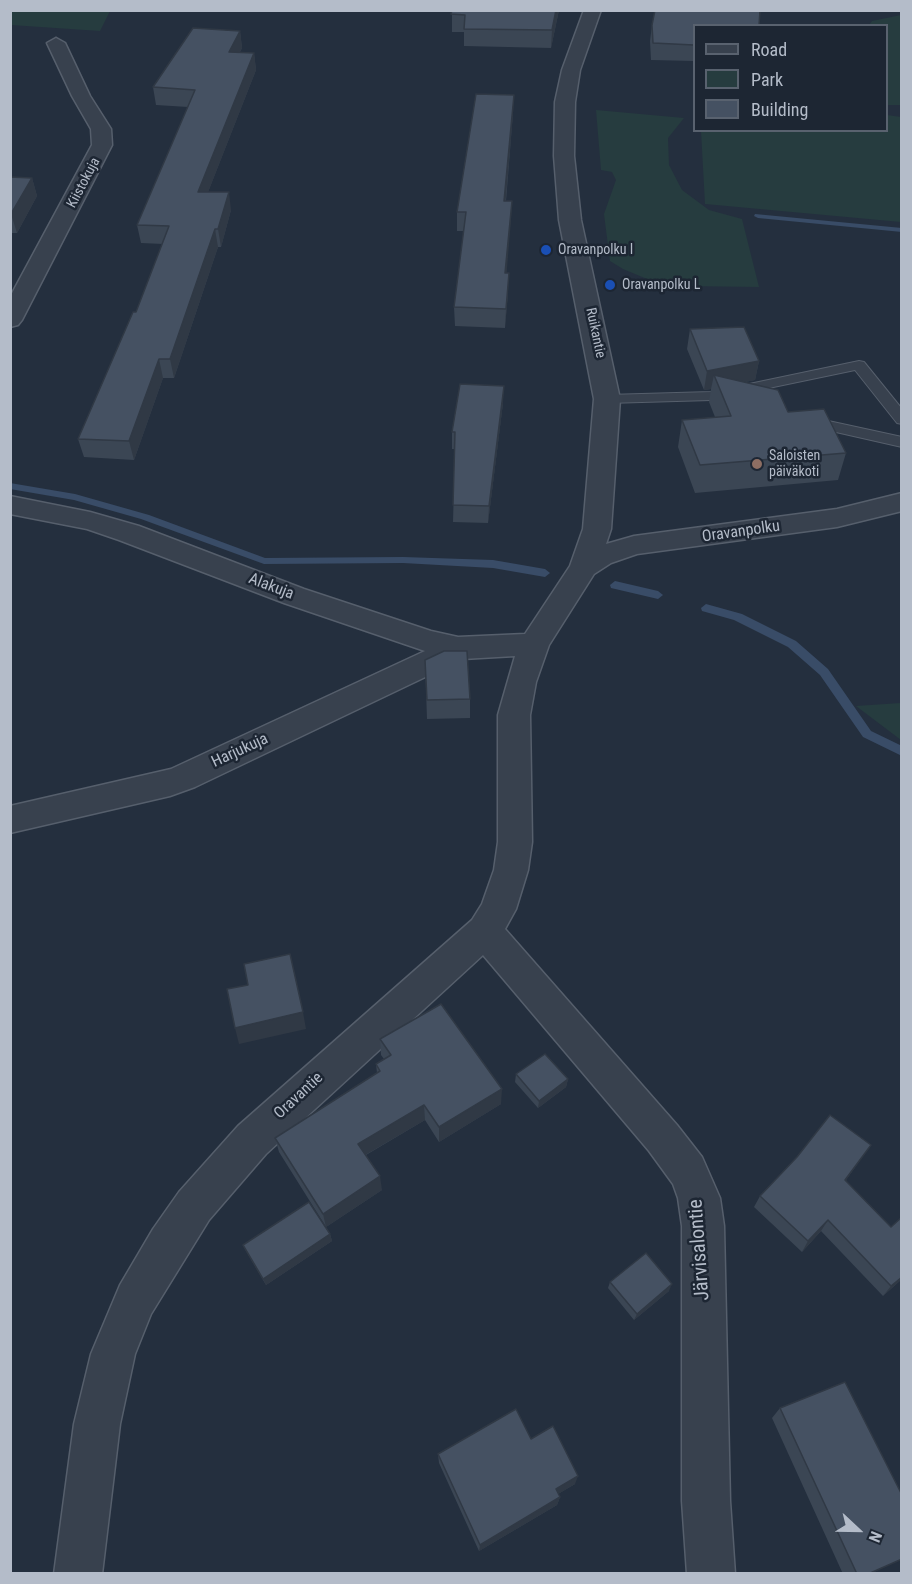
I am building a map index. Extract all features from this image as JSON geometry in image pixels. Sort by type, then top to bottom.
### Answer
[{"type":"street","name":"Ruikantie","points":[[534,644],[584,567],[597,529],[607,399],[570,220],[564,156],[567,91],[581,40],[593,10]]},
{"type":"street","name":"Kiistokuja","points":[[10,320],[102,145],[101,129],[81,96],[56,43]]},
{"type":"street","name":"Oravanpolku","points":[[584,567],[601,556],[634,545],[837,518],[902,502]]},
{"type":"street","name":"Alakuja","points":[[10,505],[90,521],[129,533],[294,596],[427,641],[458,648],[534,644]]},
{"type":"street","name":"Oravantie","points":[[78,1574],[97,1424],[113,1354],[135,1300],[168,1244],[194,1206],[252,1140],[316,1080],[485,931],[498,909],[511,870],[514,842],[514,715],[521,682],[534,644]]},
{"type":"street","name":"Harjukuja","points":[[10,820],[159,787],[458,648]]},
{"type":"street","name":"Järvisalontie","points":[[485,931],[663,1138],[688,1171],[699,1198],[703,1226],[706,1501],[711,1574]]},
{"type":"lane","points":[[607,399],[711,396],[859,364],[902,420]]},
{"type":"lane","points":[[711,396],[745,405]]},
{"type":"lane","points":[[789,417],[902,442]]},
{"type":"green space","points":[[10,11],[110,11],[100,31],[11,25]]},
{"type":"green space","points":[[901,15],[901,105],[888,105],[888,24],[870,24],[872,21]]},
{"type":"green space","points":[[596,110],[684,118],[668,138],[669,165],[682,190],[709,210],[742,219],[759,287],[683,286],[647,279],[610,261],[604,214],[616,180],[612,172],[601,170]]},
{"type":"green space","points":[[888,115],[901,117],[901,222],[705,204],[701,132],[888,132]]},
{"type":"green space","points":[[901,703],[901,740],[856,706]]},
{"type":"building","points":[[452,10],[556,10],[552,30],[464,29],[465,15],[451,14]]},
{"type":"building","points":[[655,10],[760,10],[759,24],[693,24],[693,45],[653,43],[652,25]]},
{"type":"building","points":[[193,28],[240,31],[229,52],[254,53],[198,192],[229,192],[218,229],[215,229],[170,359],[159,359],[129,441],[78,439],[133,312],[136,312],[169,226],[137,225],[195,90],[153,87]]},
{"type":"building","points":[[476,94],[514,95],[504,201],[512,201],[505,273],[509,273],[506,309],[454,307],[466,212],[457,212]]},
{"type":"building","points":[[10,177],[32,178],[11,214],[10,214]]},
{"type":"building","points":[[744,327],[759,361],[707,371],[690,329]]},
{"type":"building","points":[[714,375],[778,390],[788,412],[824,409],[846,453],[700,465],[682,420],[731,416]]},
{"type":"building","points":[[460,384],[504,386],[489,506],[453,505],[455,432],[452,432]]},
{"type":"building","points":[[444,651],[467,651],[470,699],[427,700],[425,660]]},
{"type":"building","points":[[290,954],[303,1012],[235,1028],[227,989],[248,985],[244,964]]},
{"type":"building","points":[[441,1004],[502,1089],[439,1127],[424,1105],[358,1144],[380,1176],[323,1214],[275,1138],[380,1071],[376,1064],[391,1055],[380,1039]]},
{"type":"building","points":[[545,1054],[568,1079],[539,1101],[516,1074]]},
{"type":"building","points":[[830,1115],[871,1145],[845,1180],[891,1227],[902,1217],[902,1277],[891,1286],[828,1220],[808,1241],[760,1196],[797,1157]]},
{"type":"building","points":[[309,1202],[330,1234],[263,1279],[243,1245]]},
{"type":"building","points":[[646,1253],[672,1284],[637,1314],[610,1282]]},
{"type":"building","points":[[845,1382],[902,1495],[902,1559],[868,1574],[857,1574],[780,1408]]},
{"type":"building","points":[[516,1409],[531,1439],[553,1426],[578,1476],[556,1489],[560,1497],[480,1545],[438,1454]]},
{"type":"waterway","points":[[758,216],[902,230]]},
{"type":"waterway","points":[[10,486],[75,497],[145,517],[264,561],[403,560],[493,564],[545,573]]},
{"type":"waterway","points":[[615,585],[658,595]]},
{"type":"waterway","points":[[706,608],[738,617],[792,644],[824,672],[867,734],[902,752]]},
{"type":"place","name":"Oravanpolku I","points":[[546,250]]},
{"type":"place","name":"Oravanpolku L","points":[[610,285]]},
{"type":"place","name":"Saloisten päiväkoti","points":[[757,464]]}]
